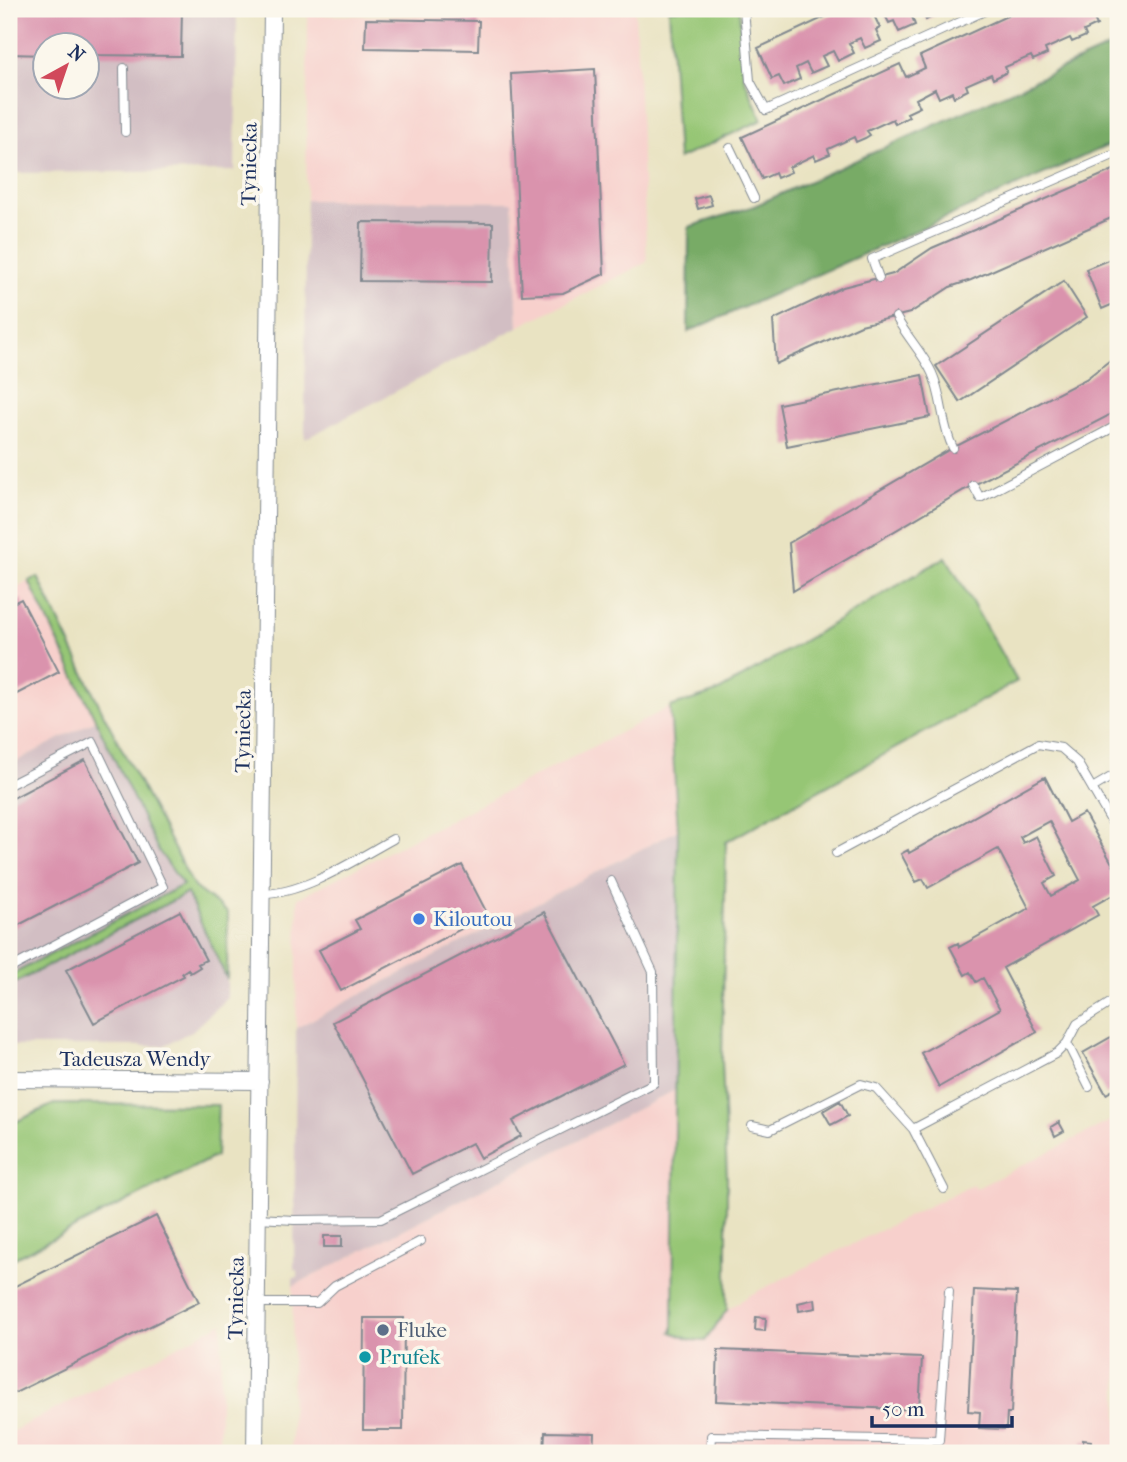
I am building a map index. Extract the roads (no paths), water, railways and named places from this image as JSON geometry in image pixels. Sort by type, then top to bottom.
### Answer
[{"type":"street","name":"Tyniecka","points":[[256,1453],[272,9]]},
{"type":"street","name":"Tadeusza Wendy","points":[[9,1079],[260,1081]]},
{"type":"lane","points":[[744,9],[750,81],[766,110],[989,9]]},
{"type":"lane","points":[[124,68],[125,132]]},
{"type":"lane","points":[[730,148],[754,198]]},
{"type":"lane","points":[[879,278],[872,259],[1118,153]]},
{"type":"lane","points":[[896,317],[905,335],[932,373],[944,427],[953,447]]},
{"type":"lane","points":[[973,485],[980,498],[1118,425]]},
{"type":"lane","points":[[9,785],[93,742],[163,887],[9,969]]},
{"type":"lane","points":[[836,853],[1038,744],[1061,748],[1077,762],[1094,787],[1118,833]]},
{"type":"lane","points":[[1094,787],[1116,774]]},
{"type":"lane","points":[[262,894],[288,892],[393,839]]},
{"type":"lane","points":[[258,1218],[381,1219],[654,1083],[653,972],[611,881]]},
{"type":"lane","points":[[913,1129],[1057,1053],[1067,1043],[1077,1024],[1118,998]]},
{"type":"lane","points":[[1067,1043],[1088,1087]]},
{"type":"lane","points":[[752,1126],[769,1129],[862,1084],[876,1088],[913,1129],[944,1189]]},
{"type":"lane","points":[[257,1303],[317,1303],[335,1286],[421,1241]]},
{"type":"lane","points":[[710,1453],[711,1436],[939,1440],[949,1291]]},
{"type":"lane","points":[[927,1453],[928,1440]]},
{"type":"place","name":"Kiloutou","points":[[419,919]]},
{"type":"place","name":"Fluke","points":[[383,1330]]},
{"type":"place","name":"Prufek","points":[[365,1357]]}]
